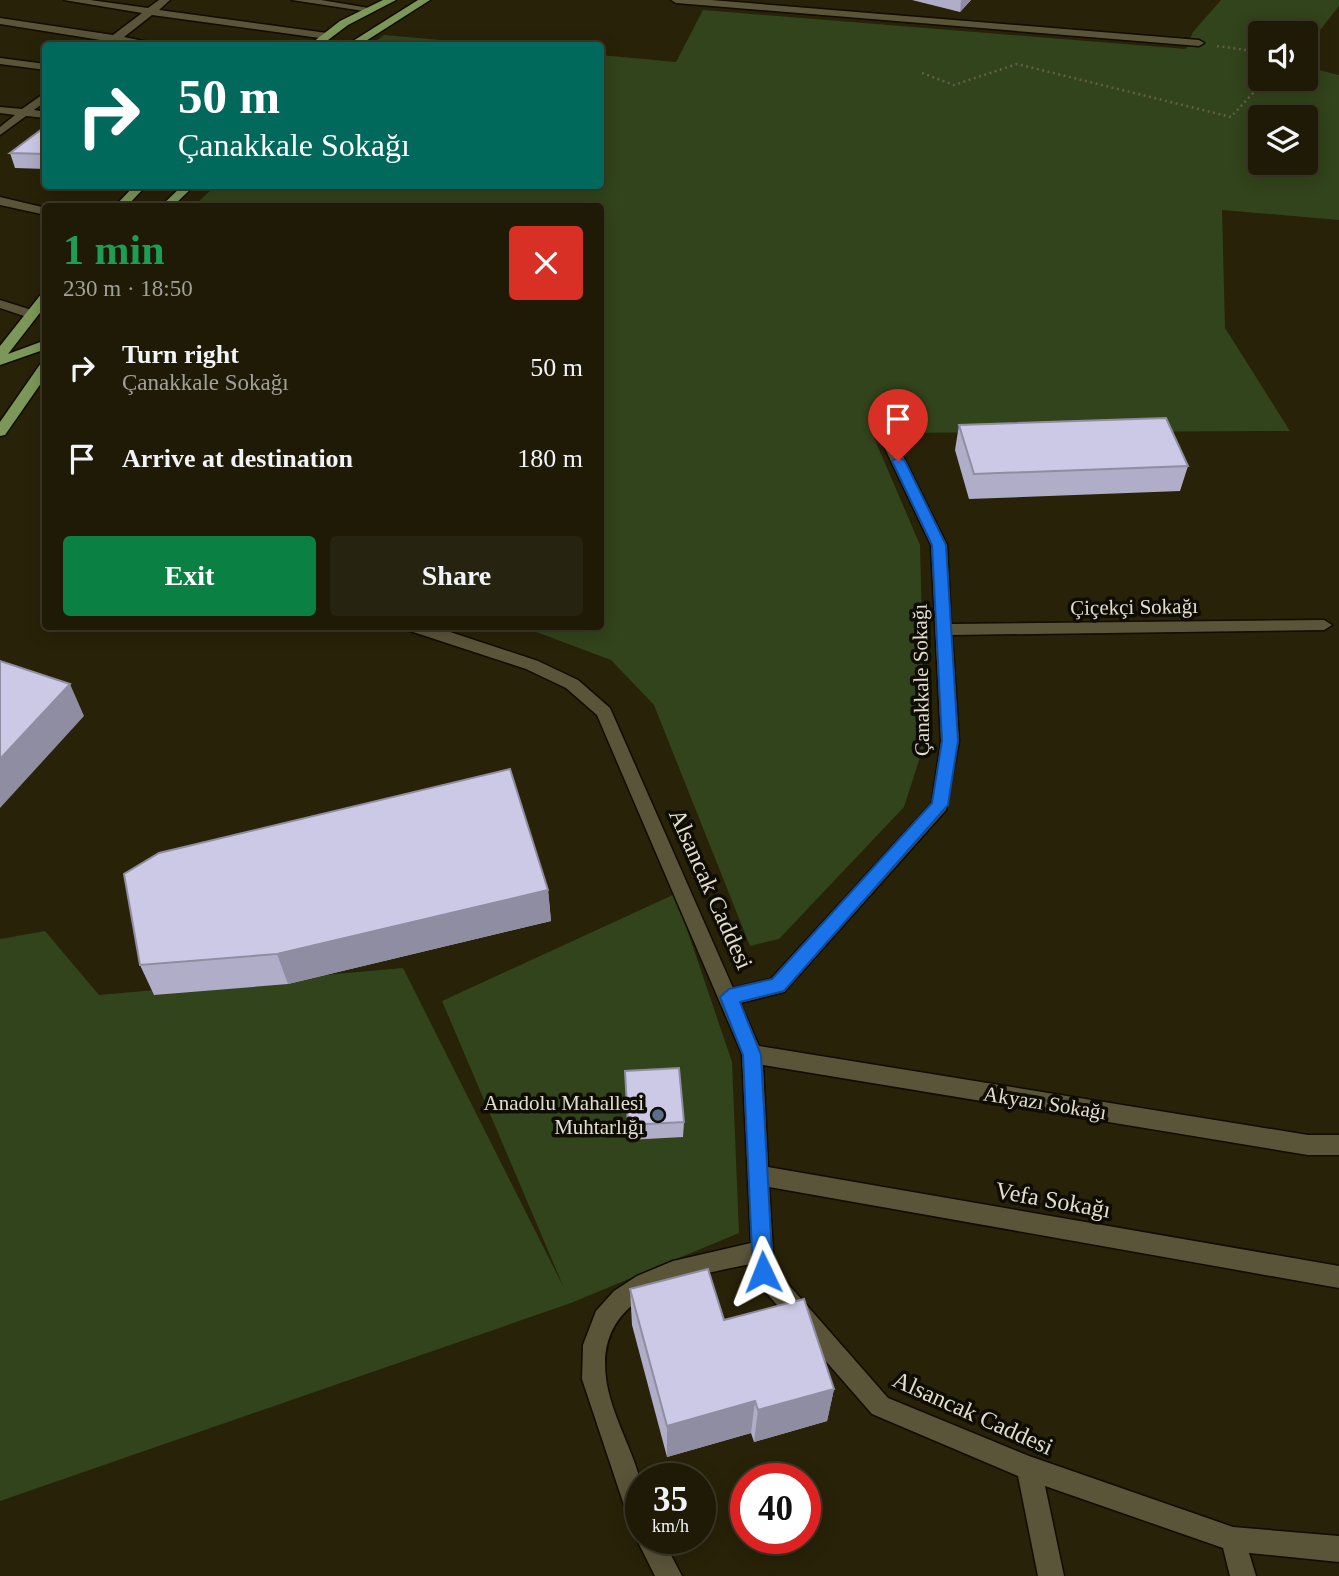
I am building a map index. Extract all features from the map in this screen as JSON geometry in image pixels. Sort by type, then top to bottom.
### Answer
[{"type":"main road","points":[[319,42],[370,9],[390,0]]},
{"type":"main road","points":[[357,42],[425,0]]},
{"type":"main road","points":[[124,203],[138,189]]},
{"type":"main road","points":[[170,203],[185,189]]},
{"type":"main road","points":[[0,355],[42,300]]},
{"type":"main road","points":[[0,361],[42,345]]},
{"type":"main road","points":[[0,432],[42,372]]},
{"type":"main road","points":[[0,432],[42,391]]},
{"type":"street","points":[[69,0],[327,36]]},
{"type":"street","points":[[0,21],[112,42],[165,0]]},
{"type":"street","points":[[297,0],[370,9]]},
{"type":"street","points":[[676,0],[1199,43]]},
{"type":"street","points":[[0,61],[42,66]]},
{"type":"street","points":[[0,132],[42,98]]},
{"type":"street","points":[[0,110],[42,114]]},
{"type":"street","points":[[0,201],[42,211]]},
{"type":"street","points":[[0,304],[30,314]]},
{"type":"street","name":"Çanakkale Sokağı","points":[[729,997],[777,986],[940,805],[950,741],[939,545],[888,440]]},
{"type":"street","name":"Çiçekçi Sokağı","points":[[944,630],[1324,625]]},
{"type":"street","name":"Alsancak Caddesi","points":[[425,630],[531,665],[572,684],[604,712],[752,1055],[763,1272],[880,1406],[1029,1468],[1233,1539],[1339,1549]]},
{"type":"street","name":"Akyazı Sokağı","points":[[752,1055],[1308,1146],[1339,1145]]},
{"type":"street","name":"Vefa Sokağı","points":[[758,1175],[1339,1277]]},
{"type":"street","points":[[625,1472],[594,1379],[591,1357],[594,1336],[603,1316],[626,1292],[703,1264],[762,1251]]},
{"type":"street","points":[[1029,1468],[1051,1576]]},
{"type":"street","points":[[1233,1539],[1243,1576]]},
{"type":"street","points":[[656,1554],[668,1576]]},
{"type":"path","points":[[1199,43],[1248,50]]},
{"type":"path","points":[[922,73],[954,85],[1017,64],[1231,117],[1255,91]]},
{"type":"green space","points":[[1221,0],[1339,0],[1339,6],[1318,33],[1318,21],[1248,21],[1248,91],[1318,91],[1318,70],[1339,75],[1339,220],[1222,210],[1225,328],[1290,431],[872,433],[920,545],[925,742],[904,807],[779,939],[750,946],[654,705],[611,660],[531,630],[604,630],[604,203],[197,203],[212,189],[604,189],[604,55],[676,62],[703,10],[1186,49],[1193,32]]},
{"type":"green space","points":[[384,35],[463,42],[375,42]]},
{"type":"green space","points":[[675,894],[732,1062],[739,1233],[571,1303],[0,1501],[0,939],[45,931],[99,995],[403,968],[564,1288],[442,1001]]},
{"type":"building","points":[[42,129],[42,154],[10,153]]},
{"type":"building","points":[[1166,418],[1188,466],[974,474],[959,425]]},
{"type":"building","points":[[0,661],[70,684],[0,759]]},
{"type":"building","points":[[510,769],[548,890],[277,954],[140,965],[124,874],[159,853]]},
{"type":"building","points":[[679,1068],[684,1122],[628,1125],[625,1071]]},
{"type":"building","points":[[708,1269],[724,1320],[804,1299],[834,1389],[758,1410],[755,1401],[667,1426],[630,1289]]},
{"type":"place","name":"Anadolu Mahallesi Muhtarlığı","points":[[658,1115]]},
{"type":"route","points":[[763,1272],[752,1055],[729,997],[777,986],[940,805],[950,741],[939,545],[898,461]]}]
